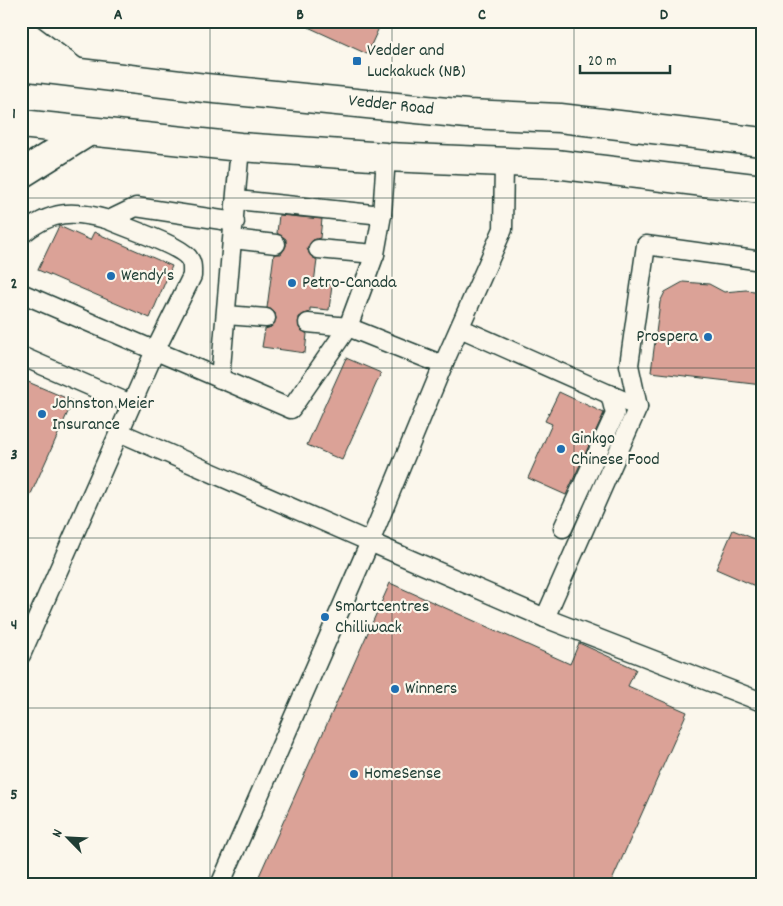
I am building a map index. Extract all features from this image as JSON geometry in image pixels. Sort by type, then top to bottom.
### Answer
[{"type":"main road","points":[[21,32],[73,71]]},
{"type":"main road","name":"Vedder Road","points":[[21,66],[206,88],[418,109],[560,118],[762,142]]},
{"type":"main road","points":[[21,124],[240,147],[386,157],[556,164],[762,189]]},
{"type":"main road","points":[[21,174],[88,132]]},
{"type":"lane","points":[[220,379],[240,147]]},
{"type":"lane","points":[[21,293],[291,409],[348,327],[375,254],[382,215],[386,157]]},
{"type":"lane","points":[[220,885],[370,542],[443,365],[503,229],[504,163]]},
{"type":"lane","points":[[236,200],[382,215]]},
{"type":"lane","points":[[109,220],[136,207],[234,231],[276,244]]},
{"type":"lane","points":[[21,235],[30,228],[58,214],[83,213],[109,220],[177,249],[187,256],[192,264],[192,276],[131,404],[21,655]]},
{"type":"lane","points":[[545,618],[638,407],[629,365],[646,245],[762,261]]},
{"type":"lane","points":[[318,248],[375,254]]},
{"type":"lane","points":[[226,315],[266,318]]},
{"type":"lane","points":[[308,323],[348,327],[443,365]]},
{"type":"lane","points":[[460,328],[638,407]]},
{"type":"lane","points":[[21,356],[131,404]]},
{"type":"lane","points":[[563,528],[615,414],[610,394]]},
{"type":"lane","points":[[119,432],[545,618],[762,702]]},
{"type":"building","points":[[295,21],[382,21],[367,54]]},
{"type":"building","name":"Petro-Canada","points":[[279,215],[322,219],[320,238],[313,240],[307,249],[312,257],[317,260],[314,283],[332,285],[329,310],[310,308],[310,312],[299,317],[299,328],[307,334],[305,353],[262,347],[265,329],[271,327],[276,319],[275,313],[267,308],[274,254],[281,254],[286,246],[286,239],[277,233]]},
{"type":"building","name":"Wendy's","points":[[59,226],[90,240],[94,232],[172,266],[150,318],[38,270]]},
{"type":"building","name":"Prospera","points":[[683,282],[709,284],[724,292],[746,290],[762,292],[762,385],[651,372],[660,302],[665,292]]},
{"type":"building","points":[[346,358],[381,373],[342,460],[307,445]]},
{"type":"building","points":[[21,379],[73,401],[21,516]]},
{"type":"building","points":[[559,392],[604,413],[566,495],[528,478],[552,424],[545,421]]},
{"type":"building","points":[[733,530],[762,542],[762,589],[716,569]]},
{"type":"building","points":[[390,583],[570,664],[579,643],[636,669],[628,686],[687,712],[610,885],[255,885]]},
{"type":"place","name":"Vedder and Luckakuck (NB)","points":[[357,61]]},
{"type":"place","name":"Wendy's","points":[[111,276]]},
{"type":"place","name":"Petro-Canada","points":[[292,283]]},
{"type":"place","name":"Prospera","points":[[708,337]]},
{"type":"place","name":"Johnston Meier Insurance","points":[[42,414]]},
{"type":"place","name":"Ginkgo Chinese Food","points":[[561,449]]},
{"type":"place","name":"Smartcentres Chilliwack","points":[[325,617]]},
{"type":"place","name":"Winners","points":[[395,689]]},
{"type":"place","name":"HomeSense","points":[[354,774]]}]
